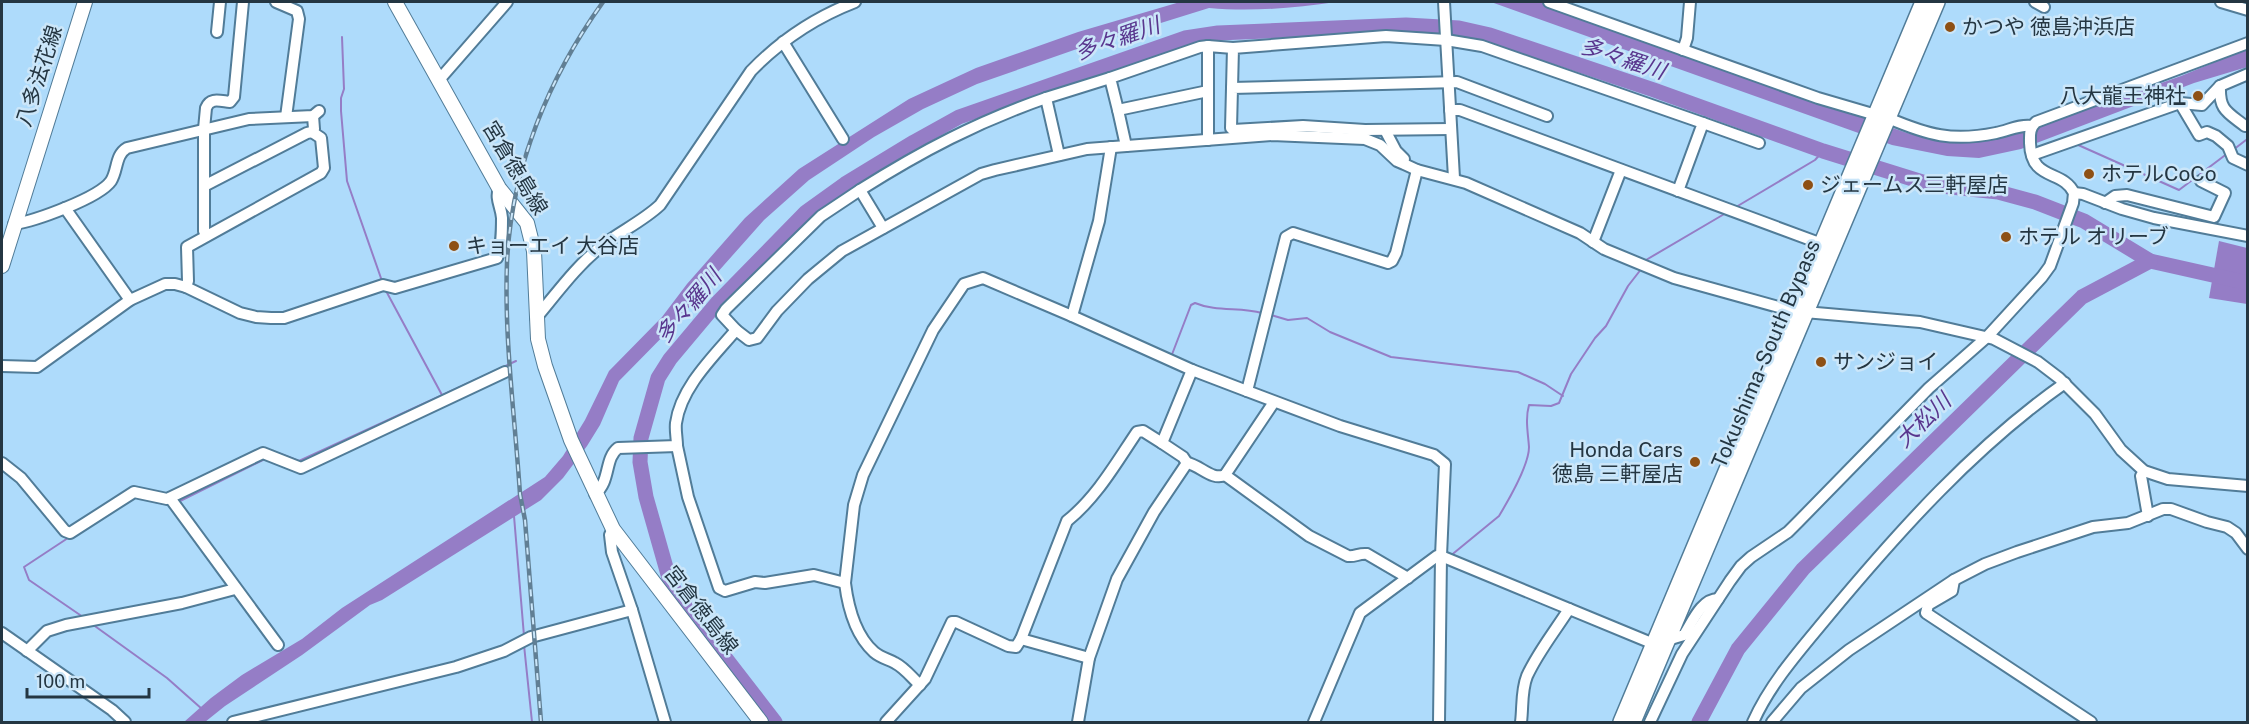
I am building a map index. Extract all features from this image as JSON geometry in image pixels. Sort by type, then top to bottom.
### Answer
[{"type":"highway","name":"Tokushima-South Bypass","points":[[1621,723],[1661,641],[1857,178],[1923,2]]},
{"type":"highway","name":"Tokushima-South Bypass","points":[[1881,118],[1937,2]]},
{"type":"highway","name":"Tokushima-South Bypass","points":[[1799,312],[1821,244],[1857,178]]},
{"type":"highway","name":"Tokushima-South Bypass","points":[[1633,723],[1661,641]]},
{"type":"main road","name":"八多法花線","points":[[2,266],[5,239],[14,224],[85,2]]},
{"type":"main road","name":"宮倉徳島線","points":[[395,2],[499,188],[521,213],[532,237],[538,339],[571,440],[595,494],[613,529],[761,723]]},
{"type":"street","points":[[217,32],[220,2]]},
{"type":"street","points":[[206,236],[204,231],[204,129],[208,102],[212,100],[230,102],[234,97],[243,2]]},
{"type":"street","points":[[276,2],[297,11],[299,19],[286,117]]},
{"type":"street","points":[[440,80],[507,2]]},
{"type":"street","points":[[536,318],[590,255],[648,217],[660,205],[751,71],[768,53],[830,11],[855,2]]},
{"type":"street","points":[[1444,2],[1453,176]]},
{"type":"street","points":[[1549,2],[1818,99],[1941,137],[1996,133],[2021,126],[2031,129]]},
{"type":"street","points":[[1683,50],[1687,38],[1690,2]]},
{"type":"street","points":[[2222,2],[2247,10]]},
{"type":"street","points":[[1453,176],[1417,170],[1397,161],[1380,145],[1365,139],[1272,135],[1087,149],[981,174],[849,246],[808,279],[777,311],[757,338],[749,340],[722,315],[820,216],[919,153],[967,129],[1046,98],[1200,47],[1233,48],[1386,36],[1446,38],[1498,50],[1759,143]]},
{"type":"street","points":[[783,42],[843,139]]},
{"type":"street","points":[[1650,723],[1683,654],[1741,566],[1788,532],[1920,396],[1990,338],[2050,266],[2073,198],[2066,182],[2047,175],[2038,167],[2031,153],[2031,129],[2036,122],[2247,43]]},
{"type":"street","points":[[1208,46],[1208,140]]},
{"type":"street","points":[[1233,48],[1231,128],[1233,130],[1303,126],[1385,130],[1451,129]]},
{"type":"street","points":[[2031,153],[2180,103],[2202,105],[2220,86],[2247,74]]},
{"type":"street","points":[[1110,78],[1126,146]]},
{"type":"street","points":[[1232,88],[1457,82],[1547,116]]},
{"type":"street","points":[[2220,86],[2219,98],[2222,109],[2245,126]]},
{"type":"street","points":[[1118,110],[1208,91]]},
{"type":"street","points":[[1046,98],[1059,155]]},
{"type":"street","points":[[2180,103],[2199,135],[2207,132],[2216,136],[2228,146],[2234,158],[2247,165]]},
{"type":"street","points":[[1450,110],[1460,110],[1821,244]]},
{"type":"street","points":[[14,224],[65,208],[103,189],[111,181],[120,154],[127,148],[249,119],[316,113],[312,132]]},
{"type":"street","points":[[1678,191],[1703,123]]},
{"type":"street","points":[[1385,130],[1403,158],[1412,163],[1453,176],[1580,233],[1634,263],[1674,278],[1799,312],[1920,322],[1990,338],[2038,362],[2062,381],[2095,414],[2121,450],[2144,471],[2168,479],[2247,486]]},
{"type":"street","points":[[186,287],[188,281],[187,247],[321,173],[324,168],[321,138],[312,132],[307,133],[204,186]]},
{"type":"street","points":[[1072,316],[1099,221],[1111,147]]},
{"type":"street","points":[[1247,391],[1287,237],[1293,233],[1381,262],[1392,261],[1417,170]]},
{"type":"street","points":[[1593,242],[1621,170]]},
{"type":"street","points":[[2105,203],[2115,196],[2127,195],[2214,217],[2225,193],[2201,181]]},
{"type":"street","points":[[2,366],[37,367],[130,300],[165,284],[186,287],[240,313],[256,317],[284,318],[383,285],[395,288],[498,258],[502,248],[502,216],[496,196],[499,188]]},
{"type":"street","points":[[860,190],[884,228]]},
{"type":"street","points":[[2073,198],[2083,194],[2154,218],[2247,237]]},
{"type":"street","points":[[65,208],[130,300]]},
{"type":"street","points":[[920,685],[896,663],[882,658],[873,651],[853,619],[845,583],[854,506],[863,475],[933,330],[964,284],[983,278],[1192,370],[1340,426],[1441,459],[1446,471],[1441,555],[1439,723]]},
{"type":"street","points":[[736,330],[695,378],[687,392],[675,425],[688,497],[719,588],[724,591],[755,582],[765,584],[814,575],[845,583]]},
{"type":"street","points":[[1162,443],[1192,370]]},
{"type":"street","points":[[172,502],[263,453],[301,468],[504,372]]},
{"type":"street","points":[[1753,723],[1761,706],[1791,661],[1882,554],[1934,498],[2016,419],[2062,381]]},
{"type":"street","points":[[886,723],[920,685],[930,670],[952,622],[1016,648],[1022,639],[1067,520],[1083,508],[1094,495],[1137,432],[1143,431],[1183,457],[1186,463],[1221,478],[1225,476],[1274,402]]},
{"type":"street","points":[[595,494],[604,485],[614,452],[618,448],[677,446]]},
{"type":"street","points":[[2,463],[21,478],[65,531],[70,533],[134,492],[172,502],[278,645]]},
{"type":"street","points":[[1078,723],[1089,658],[1117,579],[1154,512],[1186,463]]},
{"type":"street","points":[[2144,471],[2141,476],[2148,516]]},
{"type":"street","points":[[1225,476],[1309,536],[1347,556],[1367,554],[1408,578]]},
{"type":"street","points":[[1772,723],[1781,717],[1801,688],[1820,671],[1915,605],[1954,580],[1985,564],[2061,536],[2093,527],[2128,523],[2163,509],[2171,509],[2227,527],[2236,533],[2247,549]]},
{"type":"street","points":[[613,529],[609,535],[612,552],[632,610],[665,723]]},
{"type":"street","points":[[1314,723],[1360,613],[1437,556],[1441,555],[1569,609],[1661,641],[1684,635],[1705,603],[1711,599],[1718,599]]},
{"type":"street","points":[[1954,580],[1952,591],[1928,605],[1926,613],[2091,723]]},
{"type":"street","points":[[27,651],[47,631],[66,625],[168,606],[235,589]]},
{"type":"street","points":[[1521,723],[1527,676],[1569,609]]},
{"type":"street","points":[[232,723],[456,667],[504,651],[543,634],[632,610]]},
{"type":"street","points":[[2,633],[112,710],[125,723]]},
{"type":"street","points":[[1022,639],[1089,658]]},
{"type":"water","points":[[1180,2],[1336,2],[1272,9],[1209,8],[1074,50],[977,84],[923,109],[874,137],[809,180],[764,220],[708,283],[679,320],[619,381],[600,425],[587,446],[563,478],[541,500],[382,600],[370,605],[205,722],[184,722],[242,675],[302,639],[342,608],[545,477],[563,456],[585,420],[609,371],[662,317],[687,284],[745,218],[799,169],[909,99],[976,68],[1078,32]]},
{"type":"water","points":[[1491,2],[1541,2],[1907,133],[1937,140],[1988,141],[2046,124],[2181,76],[2247,49],[2247,67],[2194,83],[2021,149],[1979,158],[1947,156],[1892,145]]},
{"type":"water","points":[[2219,241],[2247,248],[2247,304],[2209,298]]},
{"type":"waterway","name":"多々羅川","points":[[775,722],[671,585],[646,497],[640,462],[641,438],[658,378],[670,359],[717,303],[806,212],[845,184],[959,117],[1185,38],[1218,33],[1406,25],[1459,28],[1490,35],[1654,90],[1823,151],[1932,185],[1998,192],[2035,202],[2084,221],[2150,261],[2248,283]]},
{"type":"waterway","points":[[342,37],[344,89],[341,111],[347,181],[382,281]]},
{"type":"waterway","points":[[2233,150],[2246,140],[2248,141]]},
{"type":"waterway","points":[[2076,144],[2179,190],[2228,153]]},
{"type":"waterway","points":[[1736,207],[1815,160],[1823,151]]},
{"type":"waterway","points":[[1645,263],[1646,260],[1726,213]]},
{"type":"waterway","name":"大松川","points":[[1699,722],[1738,649],[1803,569],[2082,297],[2150,261]]},
{"type":"waterway","points":[[1449,557],[1499,516],[1526,463],[1529,447],[1527,421],[1529,405],[1551,406],[1559,403],[1571,374],[1595,338],[1606,326],[1628,286],[1642,268]]},
{"type":"waterway","points":[[385,289],[442,395]]},
{"type":"waterway","points":[[1171,357],[1191,305],[1195,303],[1211,308],[1262,313]]},
{"type":"waterway","points":[[1271,315],[1288,320],[1307,318],[1330,332],[1391,357],[1518,372],[1545,384],[1563,396]]},
{"type":"waterway","points":[[275,455],[278,453],[299,461],[516,361]]},
{"type":"waterway","points":[[178,502],[267,458]]},
{"type":"waterway","points":[[155,502],[170,505]]},
{"type":"waterway","points":[[514,516],[524,636]]},
{"type":"waterway","points":[[71,536],[24,567],[29,580],[83,617]]},
{"type":"waterway","points":[[92,624],[167,678],[202,709]]},
{"type":"waterway","points":[[524,645],[532,722]]},
{"type":"railway","points":[[541,722],[507,320],[506,291],[510,228],[516,193],[536,125],[566,61],[603,2]]},
{"type":"place","name":"かつや 徳島沖浜店","points":[[1950,27]]},
{"type":"place","name":"八大龍王神社","points":[[2198,96]]},
{"type":"place","name":"ホテルCoCo","points":[[2089,174]]},
{"type":"place","name":"ジェームス三軒屋店","points":[[1808,185]]},
{"type":"place","name":"ホテル オリーブ","points":[[2006,237]]},
{"type":"place","name":"キョーエイ 大谷店","points":[[454,246]]},
{"type":"place","name":"サンジョイ","points":[[1821,362]]},
{"type":"place","name":"Honda Cars 徳島 三軒屋店","points":[[1695,462]]}]
